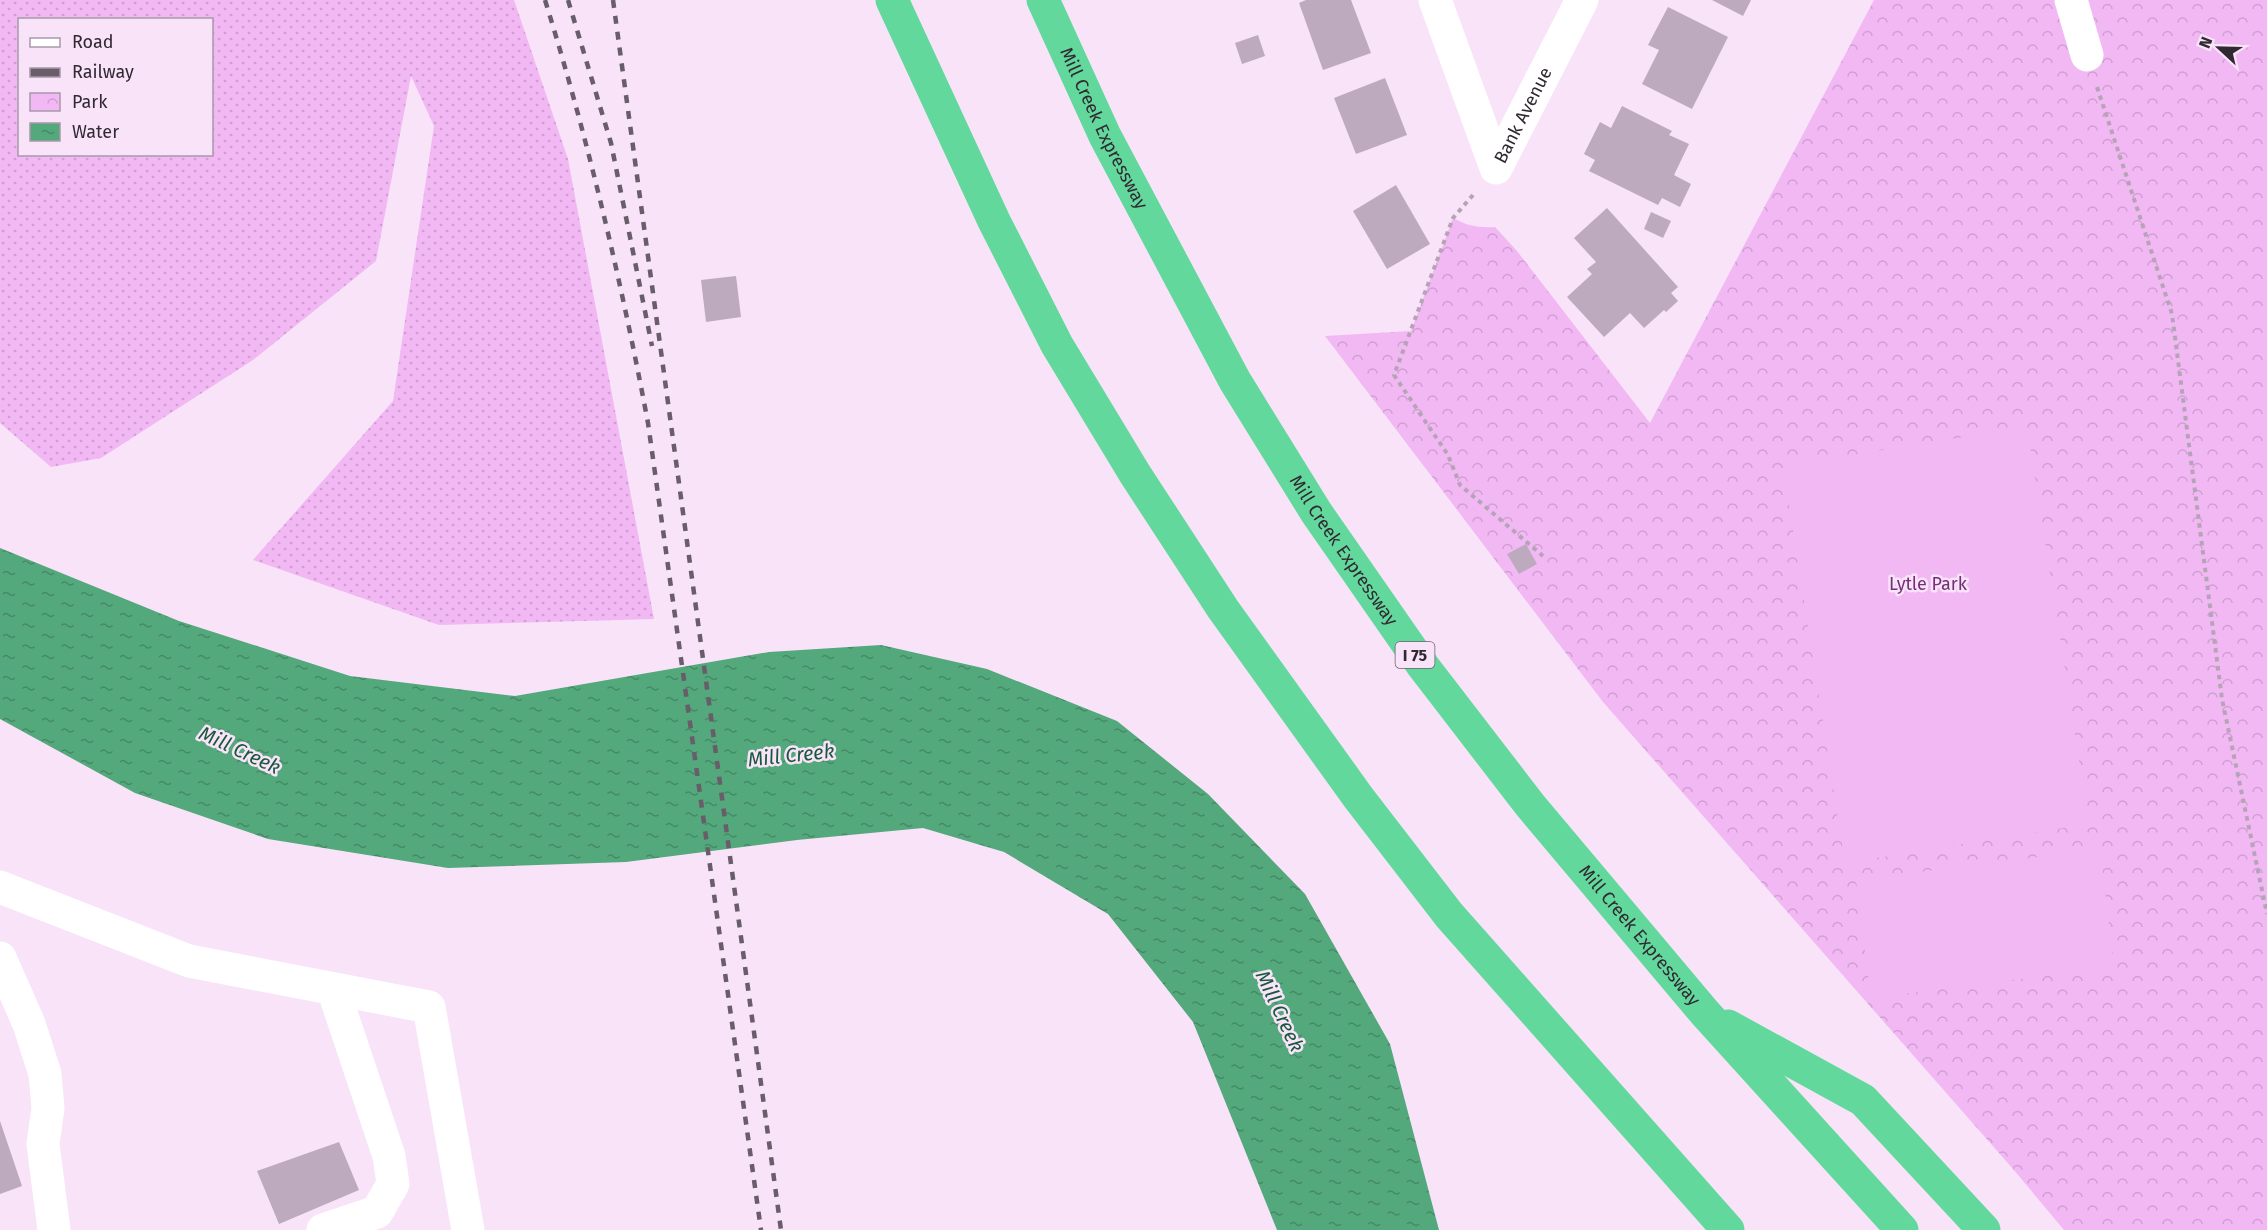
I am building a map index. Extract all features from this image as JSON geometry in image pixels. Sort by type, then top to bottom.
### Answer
[{"type":"highway","points":[[892,0],[989,210],[1057,345],[1135,474],[1223,609],[1358,796],[1449,915],[1728,1230]]},
{"type":"highway","name":"Mill Creek Expressway","points":[[1043,0],[1105,136],[1235,381],[1316,512],[1423,666],[1530,805],[1705,1013],[1902,1230]]},
{"type":"highway","points":[[1705,1013],[1863,1100],[1984,1230]]},
{"type":"street","name":"Bank Avenue","points":[[1435,0],[1496,168]]},
{"type":"street","name":"Bank Avenue","points":[[1496,168],[1582,0]]},
{"type":"street","points":[[2071,0],[2087,55]]},
{"type":"street","points":[[0,887],[189,961],[429,1007],[468,1230]]},
{"type":"street","points":[[0,958],[29,1024],[45,1074],[48,1108],[43,1144],[54,1230]]},
{"type":"street","points":[[323,1230],[377,1212],[393,1184],[389,1156],[333,989]]},
{"type":"path","points":[[2087,55],[2172,314],[2222,699],[2267,914]]},
{"type":"path","points":[[1496,168],[1453,218],[1394,375],[1448,455],[1460,485],[1544,556]]},
{"type":"green space","points":[[0,0],[514,0],[568,159],[654,619],[439,625],[253,560],[393,401],[434,126],[411,76],[376,261],[253,360],[101,458],[51,467],[0,423]]},
{"type":"green space","name":"Lytle Park","points":[[1874,0],[2267,0],[2267,1230],[2064,1230],[1603,702],[1325,336],[1411,331],[1453,218],[1473,226],[1495,227],[1517,251],[1650,423]]},
{"type":"green space","points":[[2027,427],[2089,824],[1845,863],[1783,466]]},
{"type":"green space","points":[[2100,849],[2114,967],[1871,998],[1856,880]]},
{"type":"water","name":"Mill Creek","points":[[0,548],[179,621],[350,676],[515,696],[769,652],[881,645],[987,669],[1117,721],[1208,794],[1305,894],[1390,1044],[1439,1230],[1277,1230],[1193,1022],[1108,914],[1004,852],[923,828],[797,840],[626,862],[448,868],[268,839],[135,793],[0,719]]},
{"type":"building","points":[[1306,0],[1351,0],[1371,53],[1323,70],[1299,3]]},
{"type":"building","points":[[1712,0],[1751,0],[1743,16]]},
{"type":"building","points":[[1668,7],[1728,37],[1692,109],[1642,84],[1659,50],[1648,45]]},
{"type":"building","points":[[1258,35],[1265,56],[1242,64],[1235,43]]},
{"type":"building","points":[[1385,78],[1407,135],[1356,154],[1334,98]]},
{"type":"building","points":[[1622,106],[1672,131],[1669,135],[1689,144],[1674,175],[1691,184],[1680,207],[1662,198],[1658,205],[1589,171],[1595,160],[1584,154],[1600,122],[1611,128]]},
{"type":"building","points":[[1396,185],[1430,244],[1387,269],[1353,211]]},
{"type":"building","points":[[1607,208],[1678,287],[1671,293],[1678,301],[1644,328],[1630,313],[1604,337],[1567,297],[1592,274],[1587,269],[1596,262],[1574,238]]},
{"type":"building","points":[[1651,212],[1671,221],[1663,238],[1644,229]]},
{"type":"building","points":[[736,276],[741,317],[706,322],[701,280]]},
{"type":"building","points":[[1526,544],[1537,564],[1519,574],[1507,554]]},
{"type":"building","points":[[0,1121],[22,1186],[0,1194]]},
{"type":"building","points":[[339,1142],[359,1190],[279,1224],[257,1171]]},
{"type":"railway","points":[[545,0],[561,52],[602,210],[627,316],[648,423],[761,1230]]},
{"type":"railway","points":[[568,0],[611,143],[652,346]]},
{"type":"railway","points":[[613,0],[781,1230]]}]
